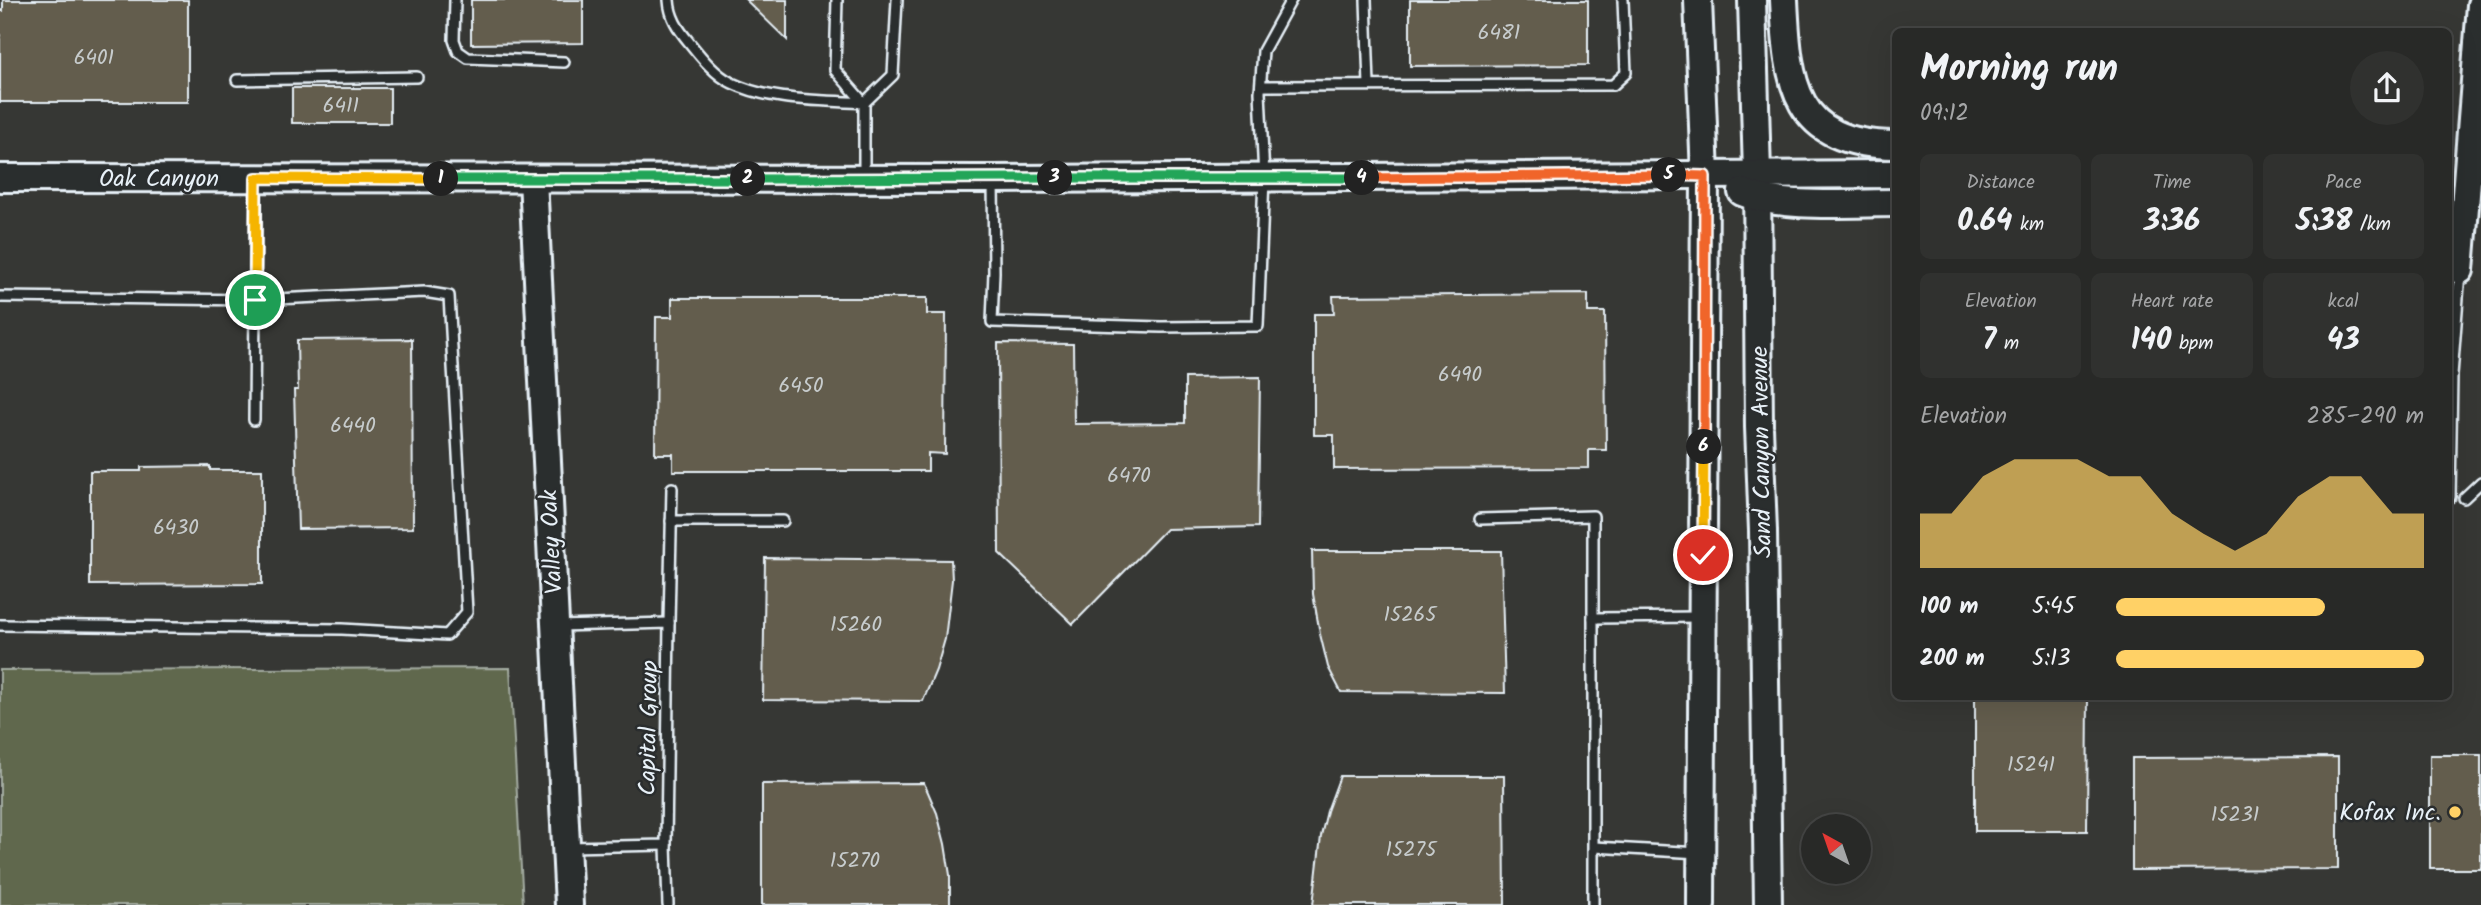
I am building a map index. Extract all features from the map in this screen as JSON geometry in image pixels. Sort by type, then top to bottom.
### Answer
[{"type":"street","points":[[1698,0],[1705,176],[1701,905]]},
{"type":"street","name":"Sand Canyon Avenue","points":[[1752,0],[1768,905]]},
{"type":"street","points":[[1784,0],[1787,56],[1801,102],[1812,118],[1835,134],[1869,145],[1892,145]]},
{"type":"street","points":[[2463,271],[2481,5]]},
{"type":"street","points":[[1757,186],[1803,176],[1892,174]]},
{"type":"street","points":[[1705,176],[1757,186],[1819,204],[1892,203]]},
{"type":"street","name":"Oak Canyon","points":[[0,178],[993,179],[1705,176]]},
{"type":"street","name":"Valley Oak","points":[[533,179],[569,905]]},
{"type":"lane","points":[[455,0],[454,40],[458,51],[468,58],[564,62]]},
{"type":"lane","points":[[670,0],[670,14],[686,38],[705,61],[730,83],[774,96],[864,103],[893,75],[897,0]]},
{"type":"lane","points":[[837,0],[835,70],[864,103],[864,179]]},
{"type":"lane","points":[[993,179],[992,322],[1161,327],[1258,326],[1264,178],[1261,86],[1264,51],[1291,0]]},
{"type":"lane","points":[[1366,0],[1369,85]]},
{"type":"lane","points":[[1261,86],[1613,85],[1626,73],[1623,0]]},
{"type":"lane","points":[[237,80],[418,77]]},
{"type":"lane","points":[[254,420],[256,178]]},
{"type":"lane","points":[[2452,375],[2463,271]]},
{"type":"lane","points":[[0,297],[255,300],[424,292],[449,296],[467,612],[447,635],[342,629],[0,625]]},
{"type":"lane","points":[[2465,498],[2481,482]]},
{"type":"lane","points":[[669,623],[672,488]]},
{"type":"lane","points":[[1480,519],[1593,516],[1593,905]]},
{"type":"lane","points":[[671,521],[783,522]]},
{"type":"lane","points":[[1593,618],[1703,617]]},
{"type":"lane","name":"Capital Group","points":[[555,626],[669,623],[666,845],[668,905]]},
{"type":"lane","points":[[566,847],[666,845]]},
{"type":"lane","points":[[1594,847],[1701,853]]},
{"type":"green space","points":[[510,668],[523,905],[0,905],[0,670]]},
{"type":"building","points":[[3,0],[188,0],[188,102],[0,102],[0,11],[3,11]]},
{"type":"building","points":[[471,0],[583,0],[583,43],[471,44]]},
{"type":"building","points":[[746,0],[787,0],[787,40]]},
{"type":"building","points":[[1410,0],[1588,0],[1588,65],[1410,66]]},
{"type":"building","points":[[292,88],[390,88],[390,123],[292,123]]},
{"type":"building","points":[[1588,294],[1588,312],[1605,312],[1606,450],[1589,450],[1589,468],[1334,469],[1334,435],[1314,435],[1314,314],[1334,314],[1333,296]]},
{"type":"building","points":[[672,298],[927,298],[927,314],[946,314],[945,454],[928,453],[928,471],[673,471],[673,454],[655,454],[656,317],[672,317]]},
{"type":"building","points":[[412,339],[413,528],[298,529],[294,390],[298,390],[297,340]]},
{"type":"building","points":[[998,343],[1073,344],[1074,424],[1185,423],[1185,378],[1260,377],[1258,527],[1166,529],[1073,624],[999,553]]},
{"type":"building","points":[[210,466],[210,470],[262,470],[262,584],[90,585],[90,471],[141,471],[141,467]]},
{"type":"building","points":[[1312,551],[1501,551],[1505,693],[1341,692],[1328,667],[1320,634],[1313,594]]},
{"type":"building","points":[[765,558],[951,560],[952,580],[945,639],[923,701],[763,700]]},
{"type":"building","points":[[1975,700],[2088,700],[2087,831],[1975,831]]},
{"type":"building","name":"Kofax Inc.","points":[[2430,755],[2481,755],[2481,869],[2430,869]]},
{"type":"building","points":[[2338,757],[2338,869],[2132,870],[2132,758]]},
{"type":"building","points":[[1340,776],[1504,776],[1505,905],[1313,905],[1321,836]]},
{"type":"building","points":[[924,783],[937,813],[945,844],[950,875],[950,905],[762,905],[762,784]]},
{"type":"place","name":"Kofax Inc.","points":[[2455,812]]},
{"type":"route","points":[[255,300],[256,178],[1705,176],[1703,555]]}]
